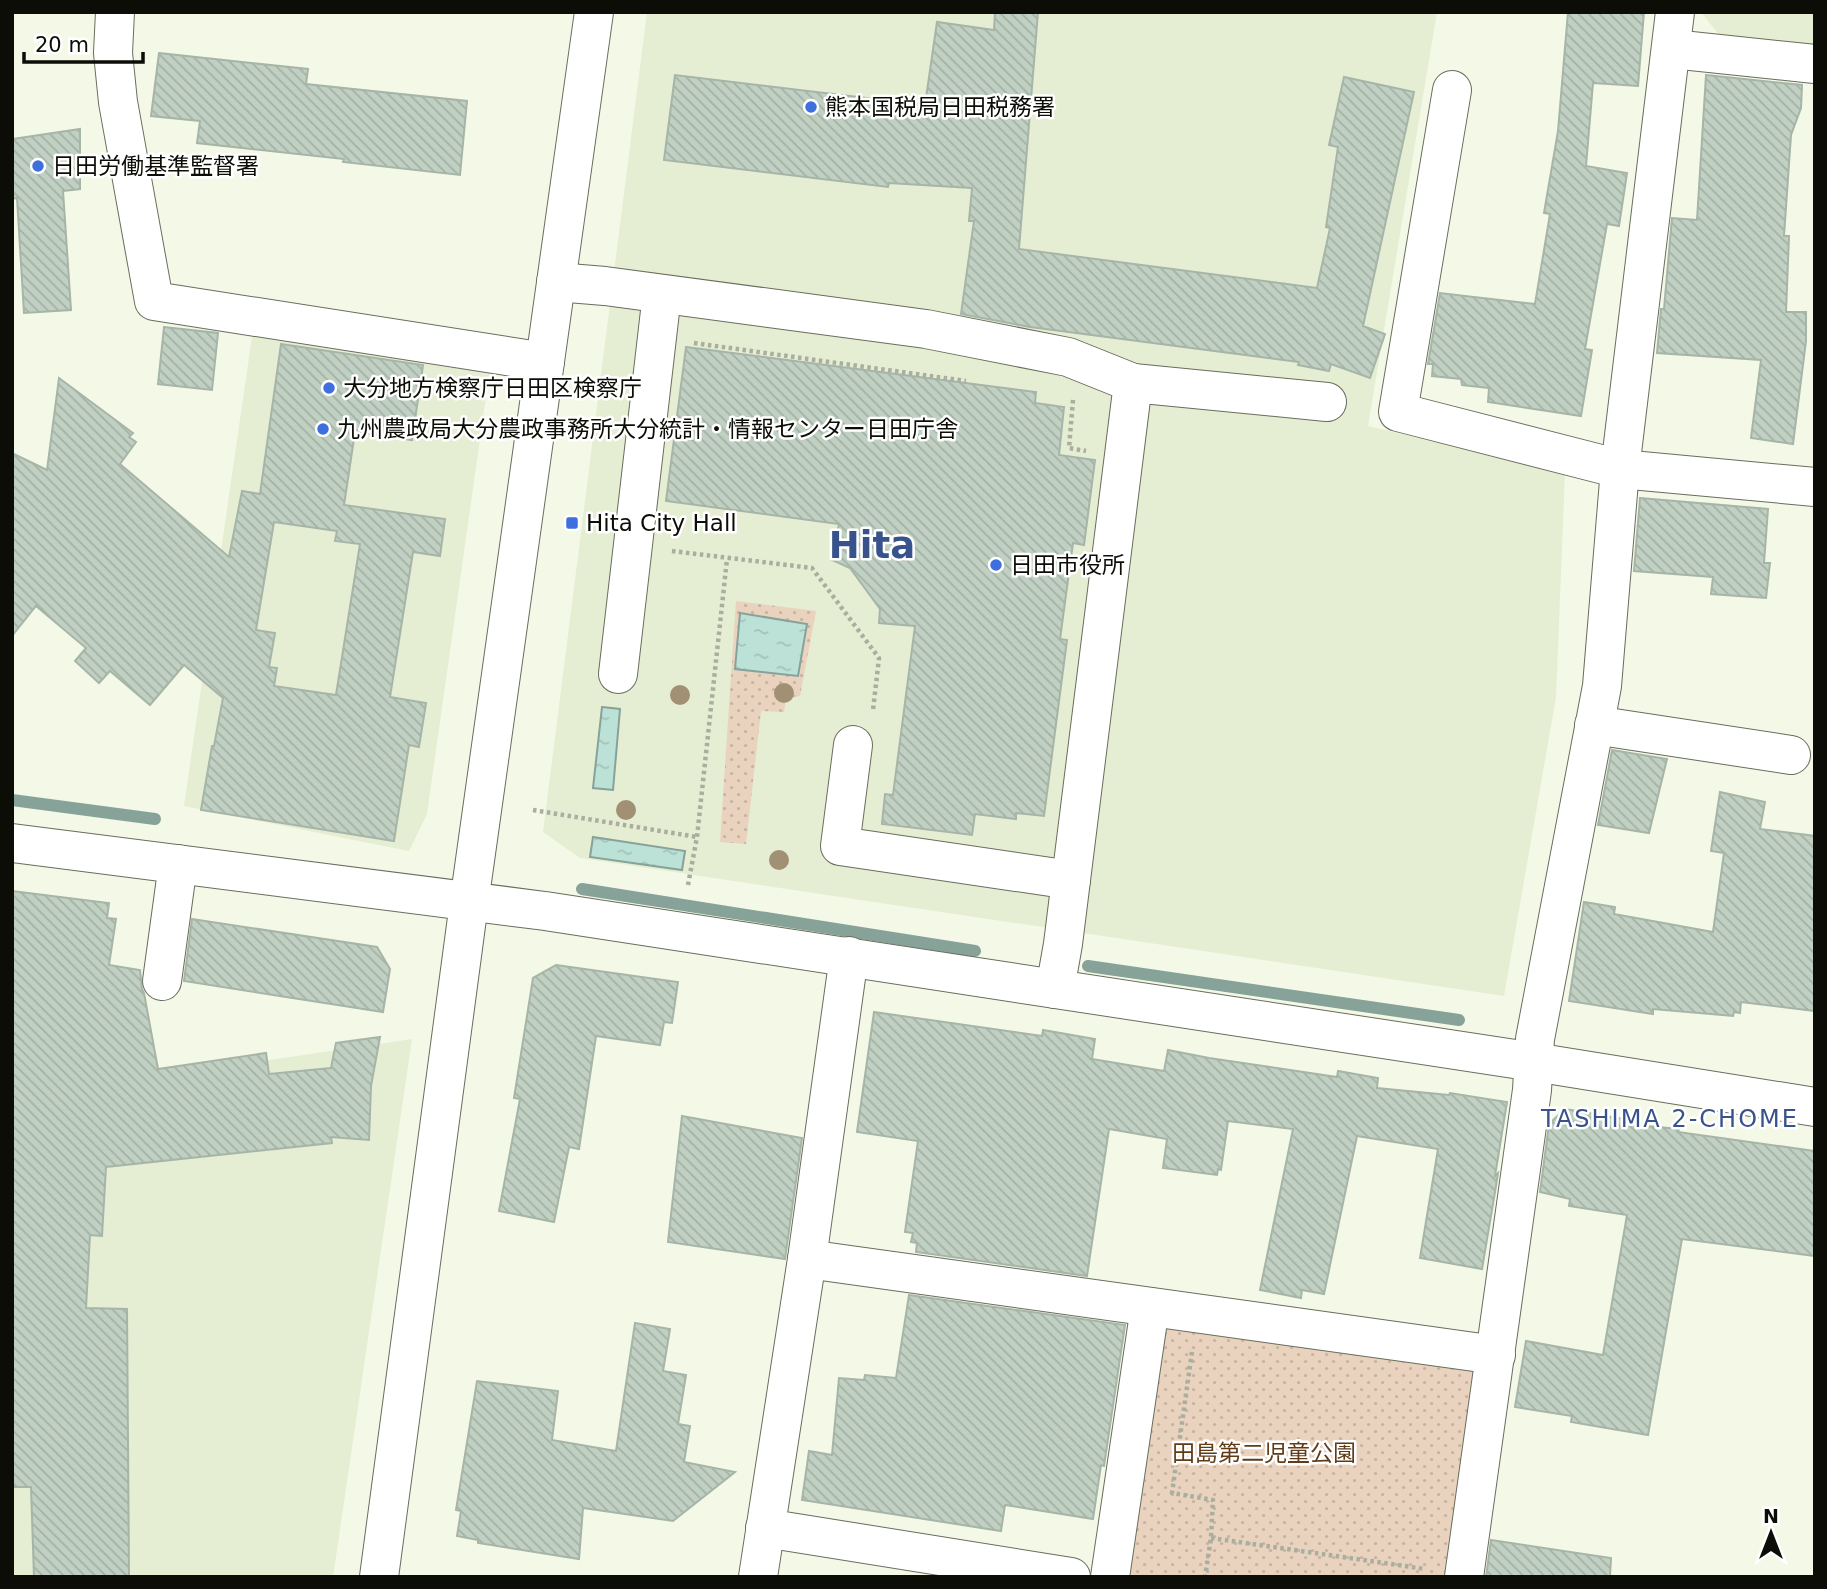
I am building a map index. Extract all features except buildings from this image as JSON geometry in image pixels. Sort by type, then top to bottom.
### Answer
[{"type":"street","points":[[115,12],[113,53],[116,89],[154,301],[545,362]]},
{"type":"street","points":[[380,1577],[469,903],[594,12]]},
{"type":"street","points":[[1447,1573],[1496,1355],[1532,1090],[1535,1039],[1602,686],[1620,469],[1675,12]]},
{"type":"street","points":[[1672,50],[1815,64]]},
{"type":"street","points":[[1452,90],[1398,412],[1620,469],[1815,487]]},
{"type":"street","points":[[556,282],[926,329],[1068,357],[1133,383],[1327,402]]},
{"type":"street","points":[[618,674],[662,294]]},
{"type":"street","points":[[1055,989],[1133,383]]},
{"type":"street","points":[[1594,725],[1791,755]]},
{"type":"street","points":[[853,745],[840,846],[1071,880]]},
{"type":"street","points":[[12,843],[545,911],[1815,1107]]},
{"type":"street","points":[[162,981],[178,864]]},
{"type":"street","points":[[758,1577],[807,1259],[849,956]]},
{"type":"street","points":[[807,1259],[1496,1355]]},
{"type":"street","points":[[1110,1577],[1150,1307]]},
{"type":"street","points":[[765,1528],[1071,1577]]},
{"type":"path","points":[[691,343],[978,382]]},
{"type":"path","points":[[1069,448],[1074,396]]},
{"type":"path","points":[[664,549],[812,568],[879,658],[873,712]]},
{"type":"path","points":[[688,885],[697,837],[727,559]]},
{"type":"path","points":[[533,810],[697,837]]},
{"type":"path","points":[[1197,1313],[1172,1493],[1213,1500],[1205,1577]]},
{"type":"path","points":[[1211,1538],[1447,1573]]},
{"type":"shaded area","points":[[647,12],[1437,12],[1368,426],[1565,473],[1556,697],[1504,996],[580,858],[543,832]]},
{"type":"shaded area","points":[[1701,12],[1815,12],[1815,52],[1723,40]]},
{"type":"shaded area","points":[[253,330],[490,368],[427,814],[409,851],[184,806]]},
{"type":"shaded area","points":[[412,1039],[333,1577],[12,1577],[12,1098]]},
{"type":"green space","points":[[736,601],[816,611],[800,696],[786,698],[784,712],[761,711],[746,844],[720,842]]},
{"type":"green space","name":"田島第二児童公園","points":[[1160,1314],[1491,1360],[1460,1577],[1123,1577]]},
{"type":"water","points":[[740,613],[807,624],[798,676],[735,669]]},
{"type":"water","points":[[602,707],[620,709],[613,790],[593,788]]},
{"type":"water","points":[[593,837],[685,851],[682,870],[590,857]]},
{"type":"waterway","points":[[12,800],[155,819]]},
{"type":"waterway","points":[[582,889],[975,951]]},
{"type":"waterway","points":[[1088,966],[1459,1020]]},
{"type":"place","name":"熊本国税局日田税務署","points":[[811,107]]},
{"type":"place","name":"日田労働基準監督署","points":[[38,166]]},
{"type":"place","name":"大分地方検察庁日田区検察庁","points":[[329,388]]},
{"type":"place","name":"九州農政局大分農政事務所大分統計・情報センター日田庁舎","points":[[323,429]]},
{"type":"place","name":"Hita City Hall","points":[[572,523]]},
{"type":"place","name":"日田市役所","points":[[996,565]]},
{"type":"district","name":"Hita","points":[[872,545]]},
{"type":"district","name":"TASHIMA 2-CHOME","points":[[1670,1119]]}]
